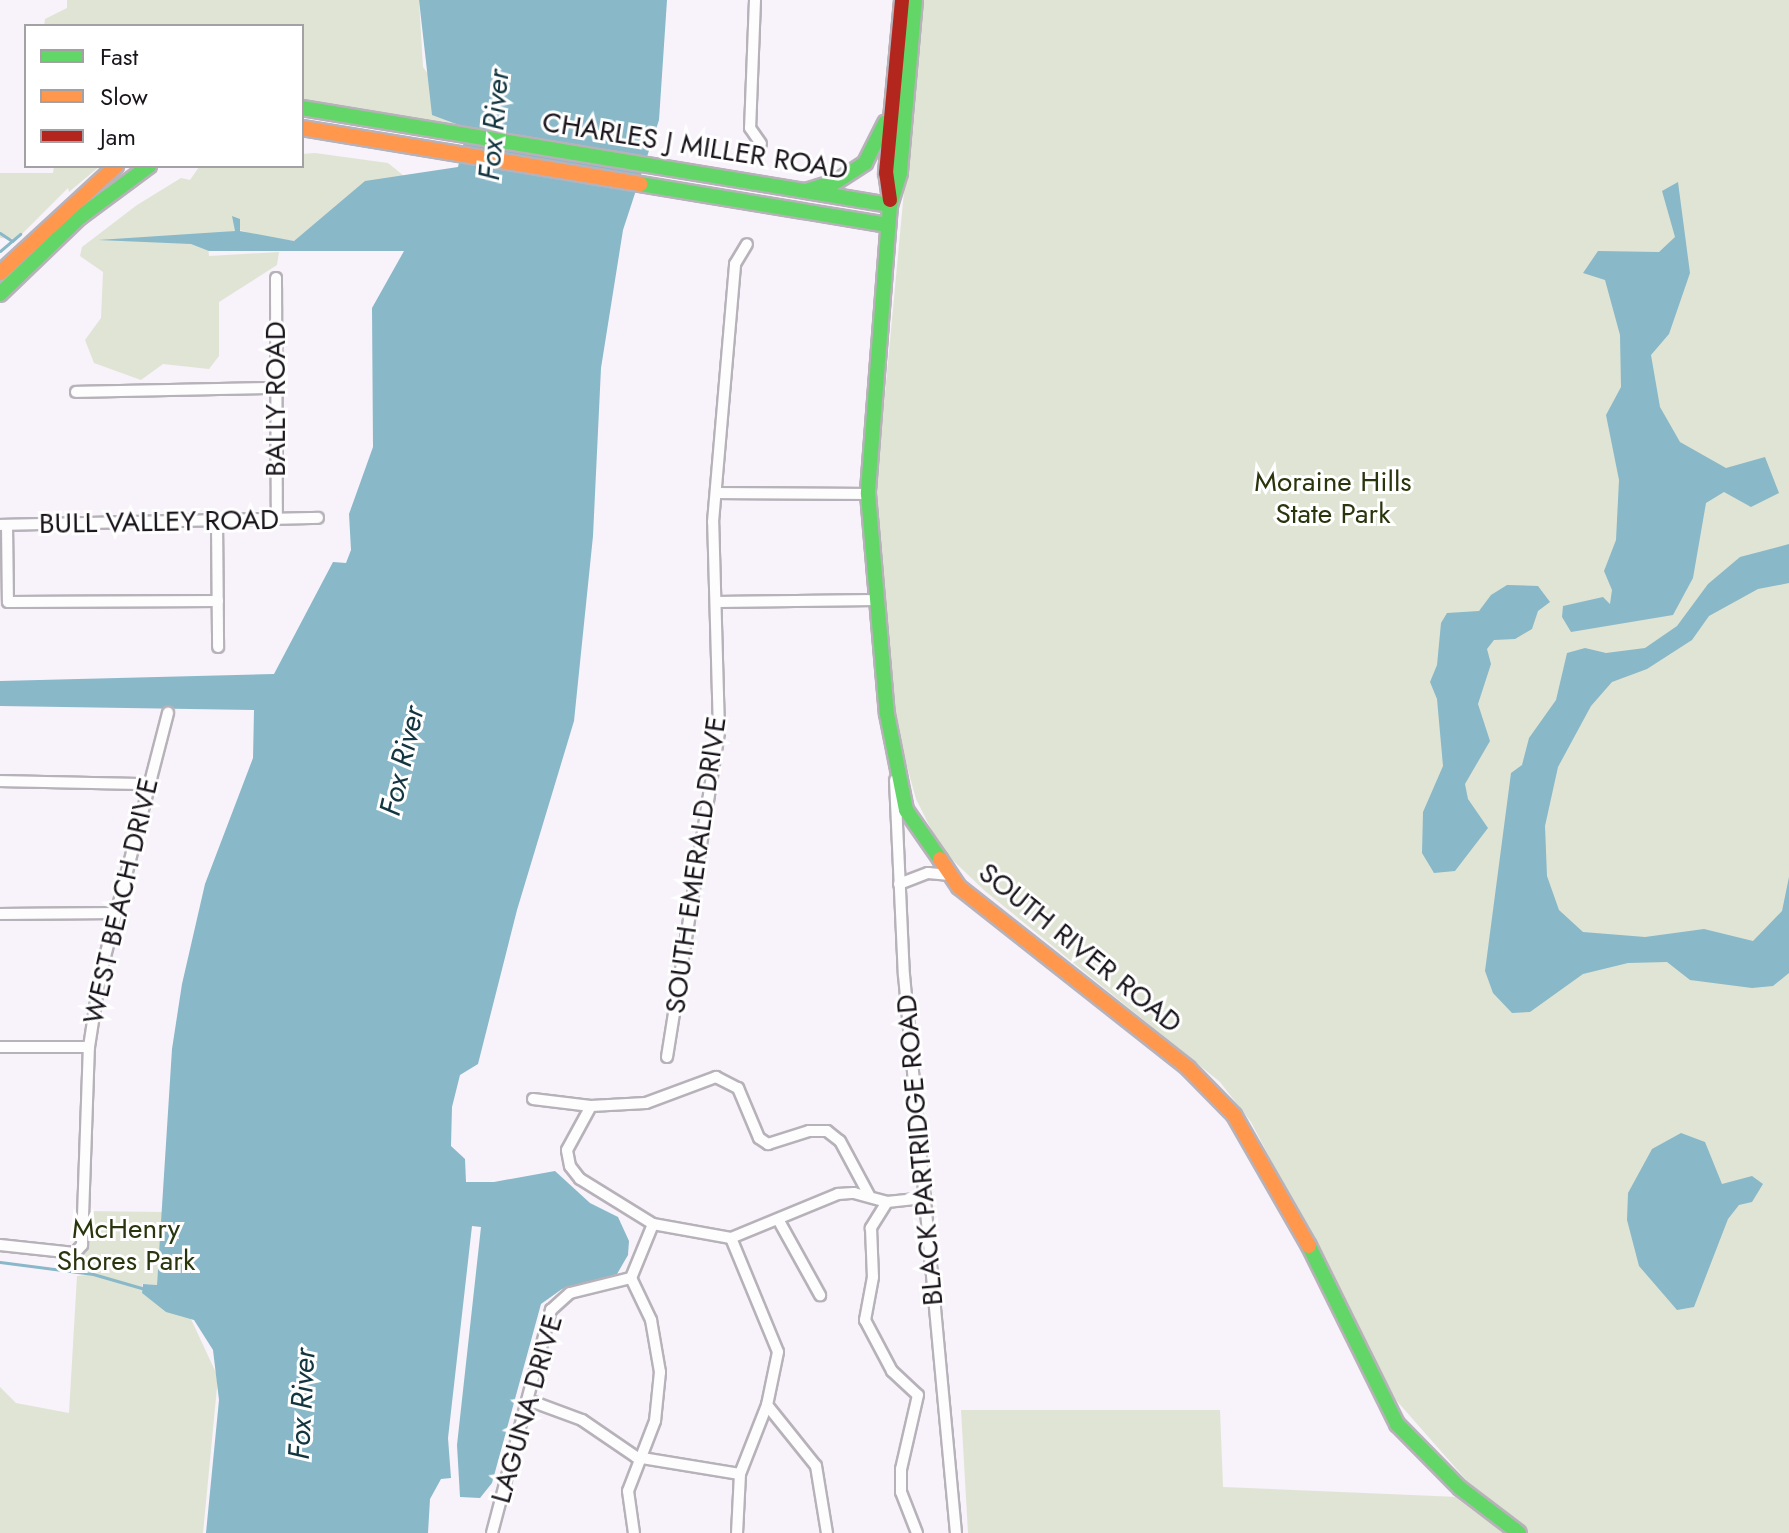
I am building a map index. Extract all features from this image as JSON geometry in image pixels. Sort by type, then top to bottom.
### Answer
[{"type":"street","points":[[755,0],[750,128],[761,144]]},
{"type":"street","name":"SOUTH RIVER ROAD","points":[[890,205],[886,173],[902,0]]},
{"type":"street","name":"SOUTH RIVER ROAD","points":[[915,0],[900,173],[890,205],[888,225],[868,494],[875,600],[894,766],[906,810],[950,875],[1188,1068],[1234,1115],[1312,1252],[1397,1424],[1460,1488],[1519,1533]]},
{"type":"street","points":[[808,191],[836,182],[865,163],[894,96]]},
{"type":"street","name":"CHARLES J MILLER ROAD","points":[[304,108],[890,205]]},
{"type":"street","name":"CHARLES J MILLER ROAD","points":[[304,128],[888,225]]},
{"type":"street","points":[[0,273],[114,168]]},
{"type":"street","points":[[0,294],[80,217],[146,168]]},
{"type":"street","name":"SOUTH EMERALD DRIVE","points":[[667,1057],[719,731],[713,522],[735,264],[747,244]]},
{"type":"street","name":"BALLY ROAD","points":[[276,278],[277,519]]},
{"type":"street","points":[[76,392],[275,388]]},
{"type":"street","points":[[717,493],[868,494]]},
{"type":"street","name":"BULL VALLEY ROAD","points":[[4,525],[318,518]]},
{"type":"street","points":[[217,520],[218,647]]},
{"type":"street","points":[[4,525],[8,602],[218,601]]},
{"type":"street","points":[[716,602],[875,600]]},
{"type":"street","name":"WEST BEACH DRIVE","points":[[0,1245],[75,1253],[82,1245],[89,1047],[114,913],[146,784],[168,713]]},
{"type":"street","name":"BLACK PARTRIDGE ROAD","points":[[894,766],[899,884],[924,1198],[956,1533]]},
{"type":"street","points":[[0,781],[146,784]]},
{"type":"street","points":[[899,884],[928,873],[950,875]]},
{"type":"street","points":[[0,914],[114,913]]},
{"type":"street","points":[[0,1047],[89,1047]]},
{"type":"street","points":[[533,1099],[591,1106],[646,1103],[716,1077],[730,1081],[738,1088],[759,1138],[778,1143],[809,1131],[827,1131],[840,1141],[869,1195]]},
{"type":"street","points":[[591,1106],[567,1150],[570,1166],[580,1179],[653,1224],[731,1238],[779,1221],[838,1194],[869,1195],[887,1202],[924,1198]]},
{"type":"street","points":[[887,1202],[871,1228],[873,1277],[865,1320],[892,1371],[918,1395],[941,1393]]},
{"type":"street","points":[[779,1221],[820,1295]]},
{"type":"street","points":[[634,1533],[628,1491],[636,1457],[655,1421],[660,1372],[651,1320],[631,1278],[653,1224]]},
{"type":"street","points":[[731,1238],[778,1352],[767,1405],[740,1474],[737,1533]]},
{"type":"street","name":"LAGUNA DRIVE","points":[[492,1533],[551,1310],[570,1293],[631,1278]]},
{"type":"street","points":[[917,1533],[901,1492],[901,1469],[918,1395]]},
{"type":"street","points":[[528,1400],[582,1420],[636,1457],[740,1474]]},
{"type":"street","points":[[767,1405],[816,1466],[827,1533]]},
{"type":"green space","points":[[67,0],[419,0],[423,67],[467,128],[467,139],[428,131],[417,118],[304,99],[304,24],[44,24],[45,19],[67,8]]},
{"type":"green space","name":"Moraine Hills State Park","points":[[922,0],[1789,0],[1789,1533],[968,1533],[961,1410],[1220,1410],[1223,1487],[1482,1498],[1396,1400],[1251,1122],[1220,1082],[985,891],[941,849],[916,799],[898,734],[875,500]]},
{"type":"green space","points":[[304,154],[388,163],[404,176],[365,182],[294,241],[257,236],[240,230],[236,222],[236,231],[207,234],[209,256],[279,252],[277,265],[219,302],[219,356],[209,369],[163,364],[141,380],[94,363],[85,340],[101,318],[103,272],[80,256],[82,247],[137,205],[181,178],[190,180],[198,168],[304,168]]},
{"type":"green space","points":[[54,168],[98,168],[69,192],[68,188],[17,239],[0,238],[0,173],[53,173]]},
{"type":"green space","name":"McHenry Shores Park","points":[[84,1211],[163,1212],[157,1285],[142,1284],[142,1293],[190,1317],[218,1377],[203,1533],[0,1533],[0,1387],[16,1403],[69,1413],[77,1276],[96,1274],[81,1270]]},
{"type":"water","name":"Fox River","points":[[419,0],[667,0],[659,120],[623,230],[601,368],[593,536],[574,721],[517,910],[478,1064],[460,1075],[452,1107],[451,1146],[465,1159],[466,1182],[494,1182],[555,1171],[590,1203],[618,1217],[629,1241],[628,1255],[617,1274],[562,1289],[541,1304],[492,1483],[480,1498],[460,1497],[457,1445],[481,1227],[472,1226],[448,1438],[451,1478],[441,1479],[430,1499],[428,1533],[206,1533],[219,1400],[213,1350],[194,1320],[166,1312],[142,1293],[143,1284],[157,1285],[172,1049],[182,984],[205,884],[253,758],[254,710],[0,706],[0,681],[274,674],[333,562],[346,563],[351,550],[349,514],[373,447],[372,308],[404,251],[209,251],[191,244],[98,240],[235,231],[232,216],[240,219],[240,231],[294,241],[365,181],[458,167],[467,128],[432,115]]},
{"type":"water","points":[[1678,182],[1690,273],[1669,334],[1651,355],[1660,407],[1680,442],[1726,468],[1765,457],[1779,493],[1751,507],[1724,492],[1706,503],[1693,578],[1673,615],[1571,632],[1562,617],[1563,606],[1603,597],[1610,604],[1612,590],[1604,571],[1616,540],[1619,480],[1606,415],[1621,387],[1620,335],[1605,280],[1583,273],[1598,251],[1659,252],[1675,237],[1662,191]]},
{"type":"water","points":[[1789,544],[1789,583],[1758,589],[1709,616],[1692,640],[1647,669],[1612,682],[1591,706],[1558,767],[1545,826],[1547,876],[1559,910],[1583,932],[1645,937],[1704,929],[1753,941],[1782,911],[1789,877],[1789,973],[1773,986],[1752,988],[1690,980],[1667,962],[1628,963],[1583,974],[1530,1012],[1512,1013],[1493,993],[1485,971],[1511,773],[1522,765],[1529,738],[1556,700],[1567,653],[1585,648],[1606,653],[1645,648],[1677,626],[1708,584],[1740,557]]},
{"type":"water","points":[[1507,585],[1538,586],[1550,602],[1538,611],[1532,629],[1515,639],[1494,640],[1487,649],[1491,664],[1478,704],[1490,741],[1465,784],[1468,799],[1488,828],[1455,871],[1434,873],[1422,853],[1423,812],[1443,766],[1437,699],[1430,682],[1437,665],[1441,623],[1447,613],[1479,611],[1491,595]]},
{"type":"water","points":[[1681,1133],[1705,1142],[1722,1184],[1752,1176],[1763,1184],[1752,1202],[1739,1205],[1728,1219],[1694,1307],[1677,1310],[1639,1266],[1627,1220],[1628,1193],[1652,1149]]},
{"type":"waterway","points":[[0,233],[12,241],[20,234]]},
{"type":"waterway","points":[[0,251],[12,241]]},
{"type":"waterway","points":[[0,1262],[93,1274],[145,1289]]},
{"type":"traffic: fast","points":[[915,0],[900,173],[890,205],[868,494],[887,714],[906,810],[940,859]]},
{"type":"traffic: fast","points":[[304,108],[890,205]]},
{"type":"traffic: fast","points":[[809,190],[836,182],[865,163],[885,123]]},
{"type":"traffic: fast","points":[[0,294],[80,217],[146,168]]},
{"type":"traffic: fast","points":[[640,184],[888,225]]},
{"type":"traffic: fast","points":[[1309,1246],[1397,1424],[1460,1488],[1519,1533]]},
{"type":"traffic: slow","points":[[304,128],[640,184]]},
{"type":"traffic: slow","points":[[0,273],[114,168]]},
{"type":"traffic: slow","points":[[940,859],[959,887],[1188,1068],[1234,1115],[1309,1246]]},
{"type":"traffic: jam","points":[[890,200],[886,173],[902,0]]}]
